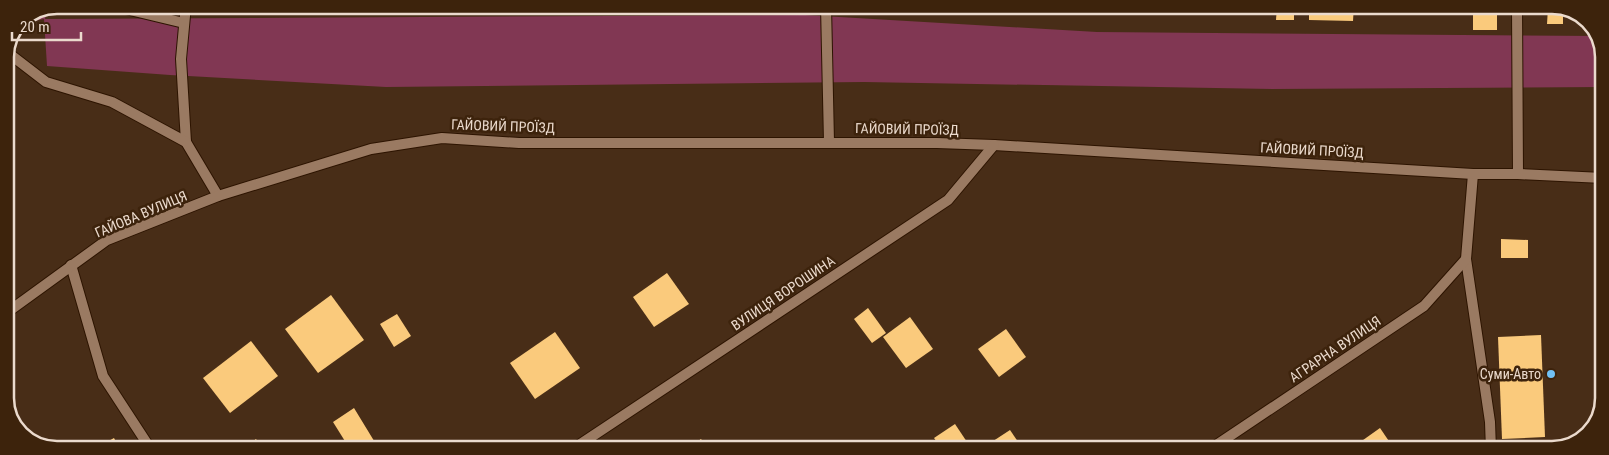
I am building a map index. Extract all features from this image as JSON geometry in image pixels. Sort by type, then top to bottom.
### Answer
[{"type":"street","points":[[146,14],[184,23]]},
{"type":"street","points":[[185,14],[181,59],[186,142],[218,196]]},
{"type":"street","points":[[826,14],[829,142]]},
{"type":"street","points":[[1517,14],[1518,174]]},
{"type":"street","points":[[14,57],[46,82],[112,102],[186,142]]},
{"type":"street","name":"ГАЙОВИЙ ПРОЇЗД","points":[[218,196],[371,149],[442,138],[519,143],[829,142],[994,145],[1473,174],[1595,178]]},
{"type":"street","name":"ВУЛИЦЯ ВОРОШИНА","points":[[585,441],[948,200],[994,145]]},
{"type":"street","points":[[1473,174],[1466,259],[1490,422],[1491,441]]},
{"type":"street","name":"ГАЙОВА ВУЛИЦЯ","points":[[14,307],[107,240],[218,196]]},
{"type":"street","name":"АГРАРНА ВУЛИЦЯ","points":[[1222,441],[1424,306],[1466,259]]},
{"type":"street","points":[[71,265],[103,376],[145,441]]},
{"type":"shaded area","points":[[46,15],[45,19],[805,15],[1097,32],[1590,36],[1595,54],[1595,87],[1273,89],[864,82],[386,87],[47,66],[44,19],[33,21]]},
{"type":"building","points":[[1276,14],[1294,14],[1294,20],[1276,20]]},
{"type":"building","points":[[1309,14],[1353,14],[1353,21],[1309,20]]},
{"type":"building","points":[[1473,14],[1497,14],[1497,30],[1473,30]]},
{"type":"building","points":[[1548,14],[1563,15],[1563,24],[1547,24]]},
{"type":"building","points":[[1501,239],[1528,240],[1528,258],[1501,258]]},
{"type":"building","points":[[667,273],[689,304],[654,327],[633,297]]},
{"type":"building","points":[[331,295],[364,340],[318,373],[285,329]]},
{"type":"building","points":[[868,308],[886,333],[872,343],[854,319]]},
{"type":"building","points":[[397,314],[411,336],[394,347],[380,324]]},
{"type":"building","points":[[910,317],[933,349],[906,368],[883,337]]},
{"type":"building","points":[[1006,329],[1026,357],[999,377],[978,349]]},
{"type":"building","points":[[555,332],[580,368],[535,399],[510,363]]},
{"type":"building","points":[[1541,335],[1545,437],[1502,439],[1498,337]]},
{"type":"building","points":[[251,341],[278,376],[230,413],[203,378]]},
{"type":"building","points":[[354,408],[374,441],[345,441],[333,422]]},
{"type":"building","points":[[955,424],[966,441],[936,441],[934,438]]},
{"type":"building","points":[[1380,428],[1389,441],[1362,441]]},
{"type":"building","points":[[1010,430],[1018,441],[993,441]]},
{"type":"place","name":"Суми-Авто","points":[[1551,374]]}]
